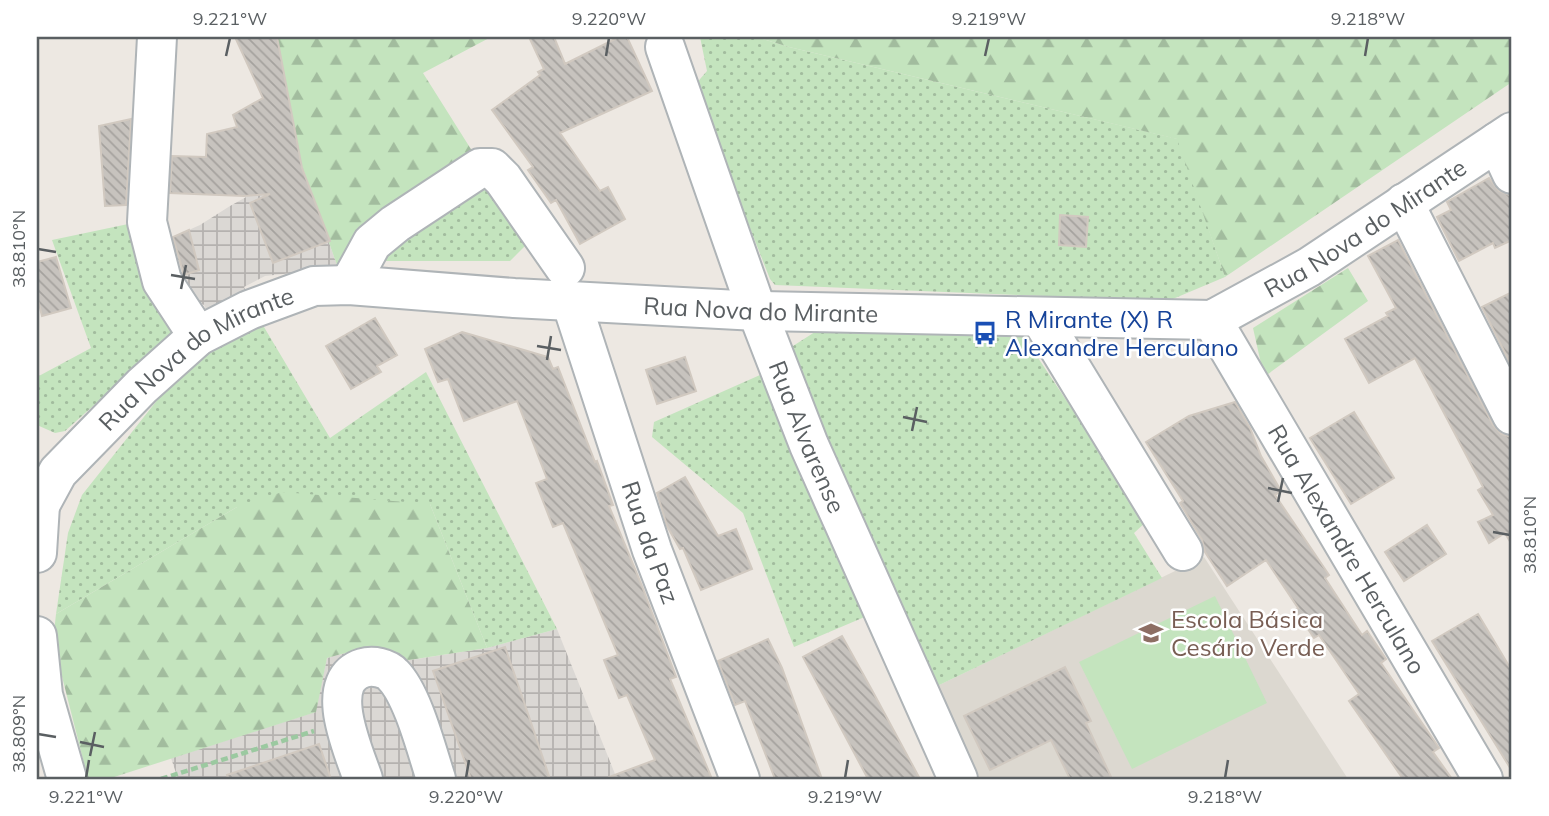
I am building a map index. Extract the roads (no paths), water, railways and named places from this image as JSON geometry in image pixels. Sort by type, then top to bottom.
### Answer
[{"type":"street","points":[[157,37],[147,222],[162,281],[198,336]]},
{"type":"street","name":"Rua Alvarense","points":[[664,47],[757,311],[809,445],[958,779]]},
{"type":"street","name":"Rua Nova do Mirante","points":[[38,498],[58,472],[142,386],[198,336],[249,310],[314,286],[568,284],[757,311],[1212,320],[1309,267],[1404,203],[1507,150]]},
{"type":"street","name":"Rua da Paz","points":[[349,285],[372,243],[396,224],[480,168],[492,168],[503,179],[568,284],[652,550],[740,779]]},
{"type":"street","points":[[1404,203],[1512,415]]},
{"type":"street","points":[[1040,317],[1183,551]]},
{"type":"street","name":"Rua Alexandre Herculano","points":[[1212,320],[1483,779]]},
{"type":"street","points":[[37,553],[38,498]]},
{"type":"street","points":[[37,636],[43,695],[67,779]]},
{"type":"street","points":[[363,779],[345,721],[341,698],[348,678],[363,668],[371,667],[392,673],[409,701],[436,779]]},
{"type":"place","name":"R Mirante (X) R Alexandre Herculano","points":[[985,333]]},
{"type":"place","name":"Escola Básica Cesário Verde","points":[[1151,633]]}]
